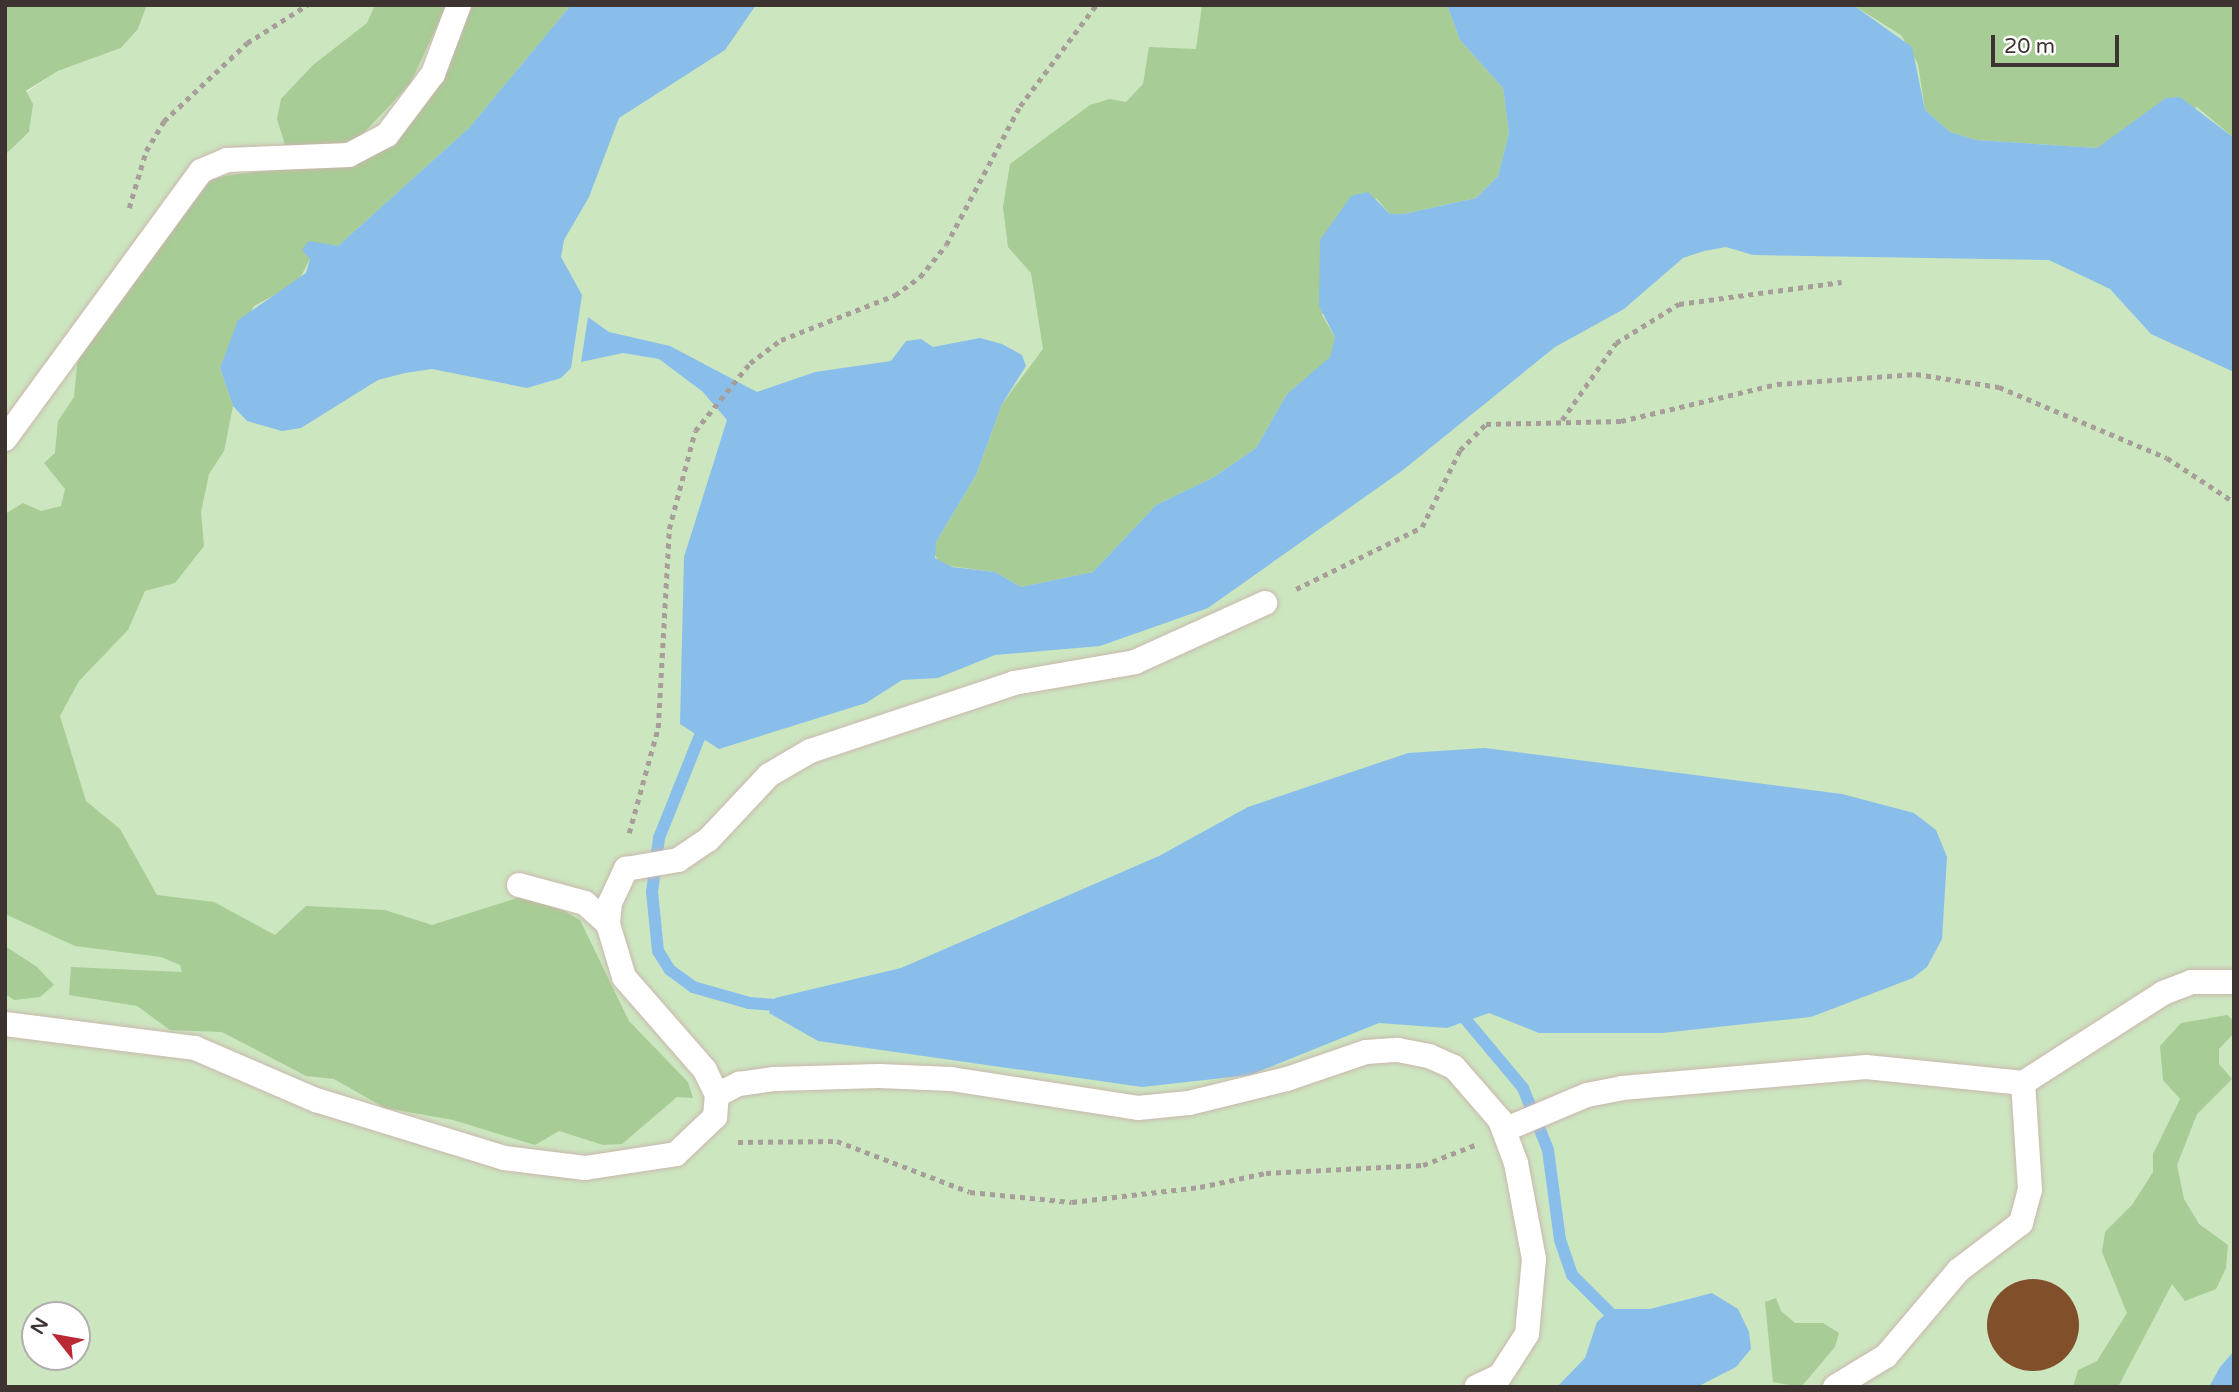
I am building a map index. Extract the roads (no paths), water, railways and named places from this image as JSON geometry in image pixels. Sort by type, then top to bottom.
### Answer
[{"type":"lane","points":[[5,439],[128,264],[201,171],[227,160],[349,155],[387,135],[412,109],[433,74],[458,5]]},
{"type":"lane","points":[[716,1106],[705,1070],[624,977],[608,924],[610,902],[632,867],[678,860],[708,841],[769,775],[810,751],[1014,683],[1135,662],[1265,603]]},
{"type":"lane","points":[[519,885],[585,903],[608,924]]},
{"type":"lane","points":[[1511,1127],[1559,1105],[1622,1088],[1866,1067],[2023,1083],[2163,993],[2191,982],[2234,982]]},
{"type":"lane","points":[[5,1024],[195,1048],[316,1100],[504,1158],[585,1168],[639,1163],[676,1153],[716,1106],[739,1084],[775,1079],[880,1076],[951,1079],[1138,1108],[1189,1103],[1366,1052],[1398,1050],[1454,1067],[1479,1090],[1511,1127],[1534,1259],[1533,1311],[1512,1362],[1500,1376],[1476,1387]]},
{"type":"lane","points":[[1835,1387],[1886,1356],[1959,1270],[2021,1223],[2030,1190],[2023,1083]]},
{"type":"water","points":[[571,5],[756,5],[725,50],[619,118],[589,197],[564,240],[561,257],[582,295],[571,368],[561,378],[527,388],[432,369],[405,373],[378,380],[301,428],[282,431],[247,421],[233,406],[220,368],[238,320],[306,273],[310,259],[302,250],[309,241],[338,246],[469,128]]},
{"type":"water","points":[[1447,5],[1853,5],[1912,47],[1925,110],[1950,132],[1976,140],[2097,148],[2166,98],[2180,97],[2234,138],[2234,372],[2151,334],[2110,289],[2049,260],[1753,255],[1726,247],[1704,251],[1683,258],[1624,309],[1555,347],[1403,470],[1208,608],[1100,646],[995,655],[938,678],[902,680],[866,703],[719,749],[680,724],[684,557],[727,420],[703,392],[659,359],[623,353],[581,362],[588,317],[609,332],[670,346],[757,392],[815,372],[891,361],[906,341],[921,339],[933,347],[980,338],[1002,344],[1022,355],[1026,366],[1002,404],[976,475],[936,542],[935,558],[952,567],[995,572],[1021,587],[1093,572],[1156,505],[1214,477],[1256,448],[1287,394],[1330,357],[1335,337],[1319,306],[1320,240],[1351,196],[1368,192],[1390,214],[1404,214],[1476,198],[1498,176],[1509,133],[1503,88],[1460,40]]},
{"type":"water","points":[[1485,748],[1842,794],[1914,813],[1936,830],[1947,857],[1942,939],[1927,967],[1913,978],[1811,1017],[1662,1033],[1539,1033],[1489,1013],[1447,1028],[1379,1023],[1250,1075],[1142,1087],[818,1041],[769,1013],[775,998],[901,968],[1159,856],[1248,807],[1408,753]]},
{"type":"water","points":[[1712,1293],[1738,1309],[1749,1332],[1751,1349],[1736,1367],[1697,1387],[1557,1387],[1585,1358],[1597,1322],[1611,1309],[1650,1309]]},
{"type":"water","points":[[2234,1351],[2234,1387],[2209,1387],[2220,1367]]},
{"type":"waterway","points":[[705,723],[659,838],[652,892],[658,951],[670,970],[693,987],[749,1003],[789,1006]]},
{"type":"waterway","points":[[1457,1009],[1523,1088],[1548,1150],[1560,1240],[1572,1275],[1618,1321]]}]
